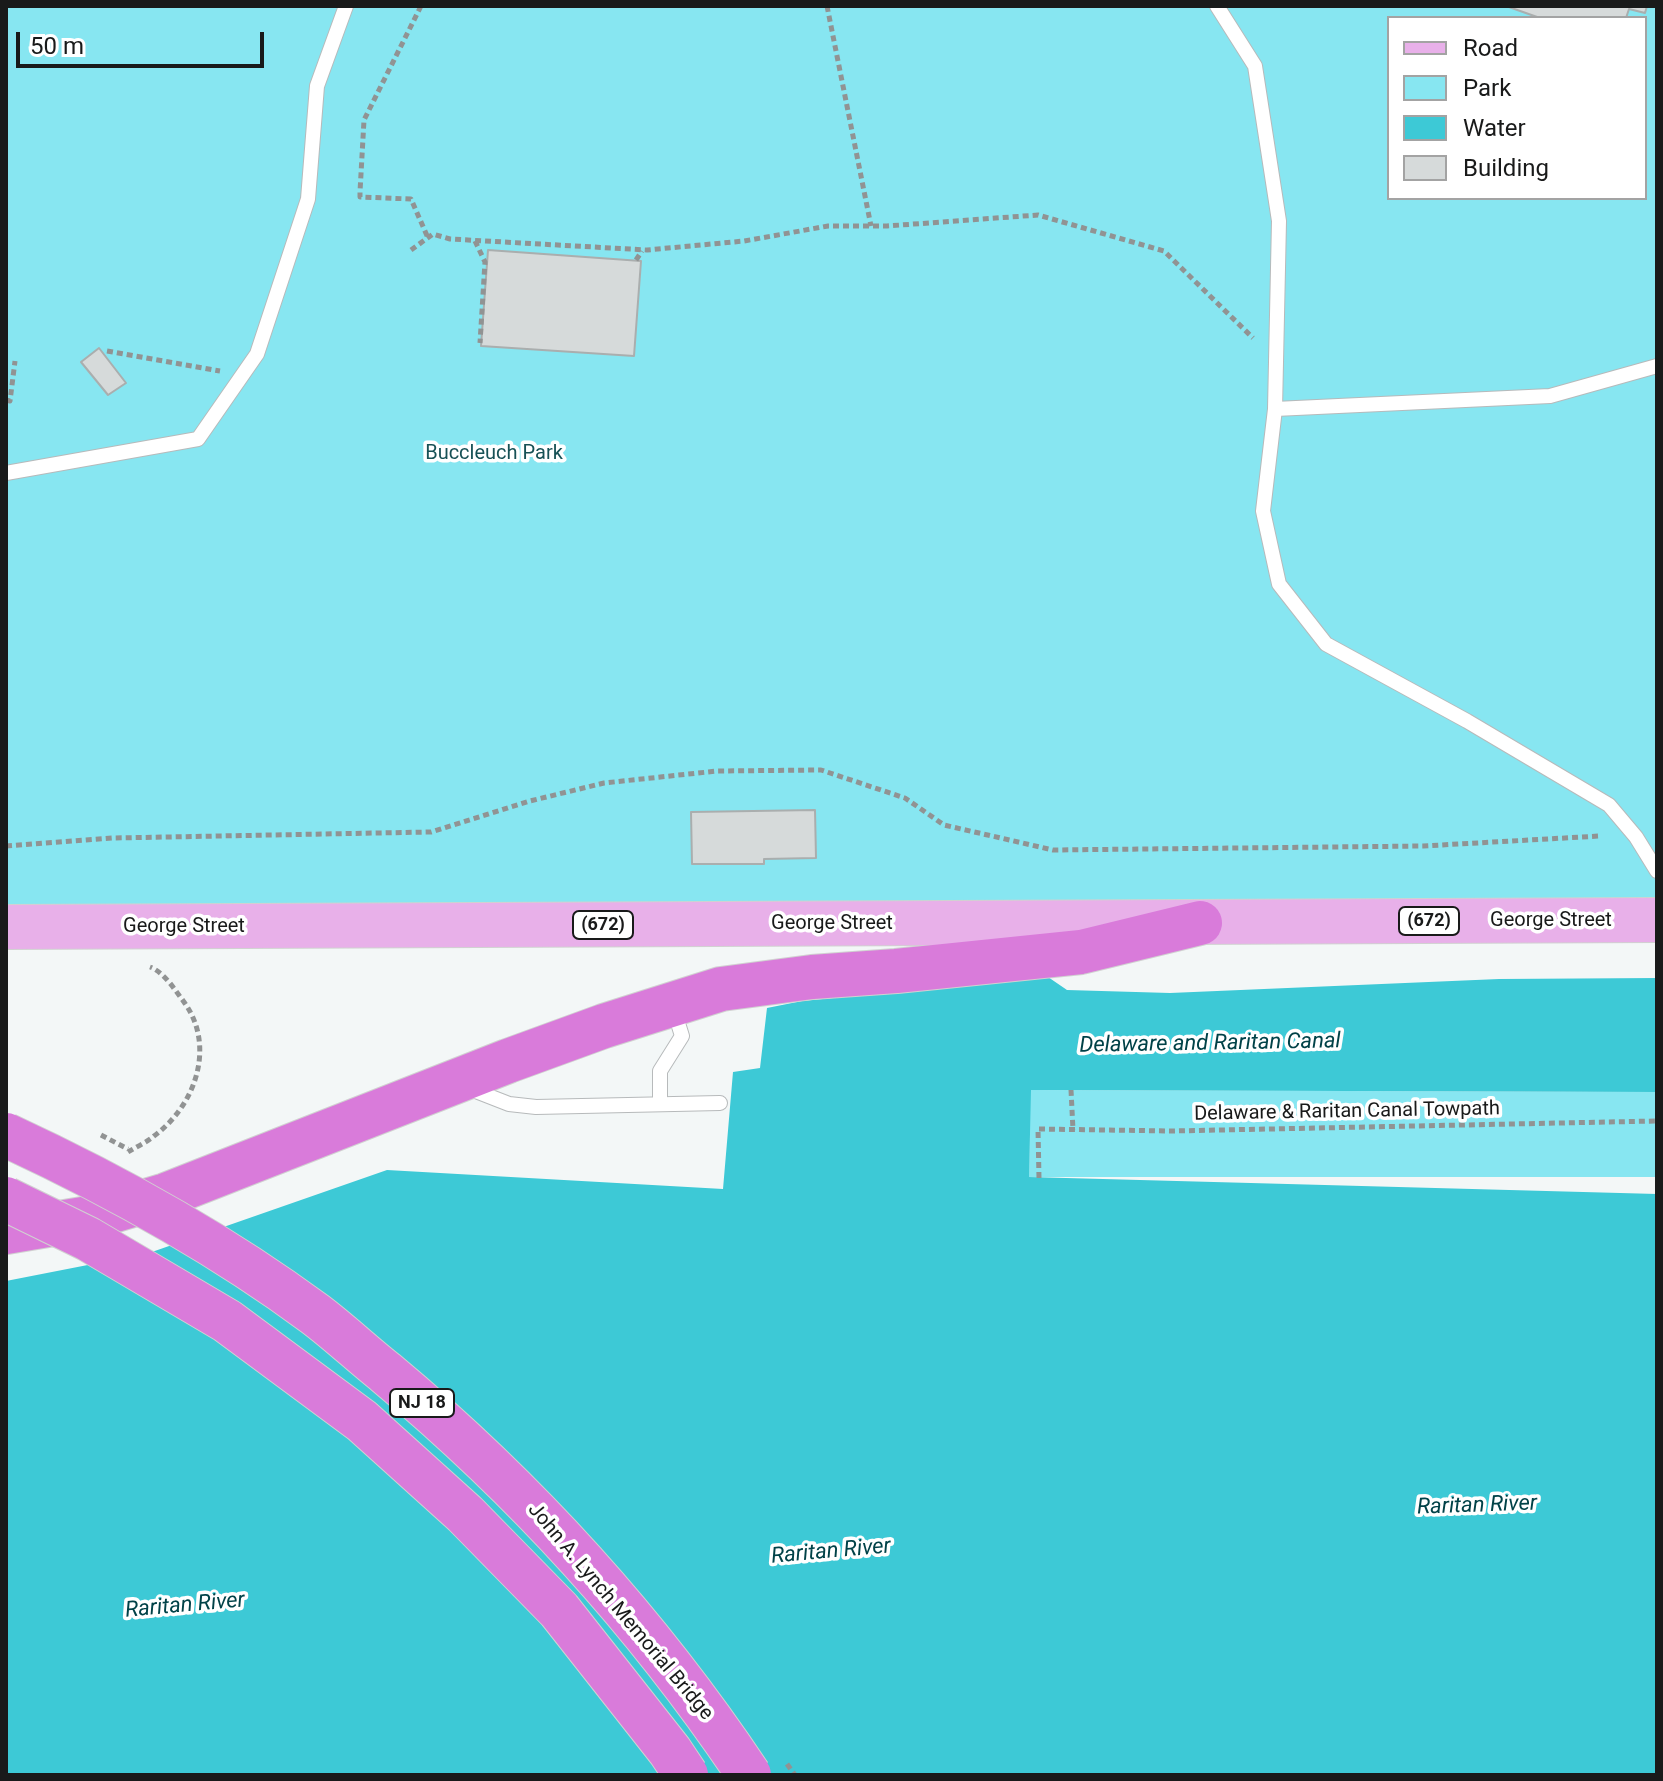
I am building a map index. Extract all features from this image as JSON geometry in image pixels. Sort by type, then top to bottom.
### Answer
[{"type":"highway","points":[[6,1232],[89,1218],[166,1195],[453,1082],[672,1003],[721,989],[812,977],[1081,952],[1200,923]]},
{"type":"highway","name":"John A. Lynch Memorial Bridge","points":[[6,1135],[56,1158],[181,1225],[315,1314],[444,1422],[554,1528],[704,1708],[749,1775]]},
{"type":"highway","name":"NJ 18","points":[[6,1199],[88,1239],[227,1321],[362,1421],[465,1514],[559,1610],[686,1775]]},
{"type":"main road","name":"George Street","points":[[6,927],[1657,920]]},
{"type":"lane","points":[[6,473],[198,439],[257,354],[308,199],[317,86],[346,6]]},
{"type":"lane","points":[[1217,6],[1255,66],[1279,221],[1275,409],[1263,511],[1279,584],[1326,644],[1467,721],[1609,805],[1636,837],[1657,871]]},
{"type":"lane","points":[[1275,409],[1550,396],[1657,366]]},
{"type":"lane","points":[[660,1103],[660,1071],[682,1036],[672,1003]]},
{"type":"lane","points":[[453,1082],[509,1104],[523,1106],[720,1103]]},
{"type":"path","points":[[421,6],[364,120],[360,197],[411,199],[428,238]]},
{"type":"path","points":[[827,6],[871,226]]},
{"type":"path","points":[[411,250],[433,234],[450,239],[643,250],[744,241],[828,226],[935,223],[1038,215],[1164,251],[1276,360]]},
{"type":"path","points":[[474,240],[485,262],[480,343]]},
{"type":"path","points":[[636,260],[643,250]]},
{"type":"path","points":[[107,351],[221,371],[239,380]]},
{"type":"path","points":[[6,400],[10,401],[15,361]]},
{"type":"path","points":[[6,846],[113,838],[431,832],[530,801],[604,783],[717,771],[821,770],[905,798],[944,825],[1053,850],[1423,846],[1600,836]]},
{"type":"path","points":[[115,1159],[155,1136],[179,1111],[196,1082],[201,1044],[193,1014],[155,968],[142,964]]},
{"type":"path","points":[[1071,1090],[1073,1130]]},
{"type":"path","name":"Delaware & Raritan Canal Towpath","points":[[1039,1178],[1038,1129],[1172,1131],[1657,1121]]},
{"type":"green space","name":"Buccleuch Park","points":[[6,6],[1657,6],[1657,899],[6,905]]},
{"type":"green space","points":[[1030,1090],[1657,1092],[1657,1177],[1029,1177]]},
{"type":"water","points":[[1048,977],[1067,990],[1170,993],[1499,979],[1657,978],[1657,1092],[1031,1090],[1029,1177],[1657,1194],[1657,1775],[6,1775],[6,1281],[149,1253],[387,1170],[723,1189],[733,1072],[760,1068],[767,1008],[802,1001]]},
{"type":"building","points":[[1506,6],[1647,6],[1645,13],[1629,9],[1627,16],[1534,16]]},
{"type":"building","points":[[488,250],[641,261],[634,356],[481,346]]},
{"type":"building","points":[[99,348],[126,383],[108,395],[81,362]]},
{"type":"building","points":[[815,810],[816,858],[764,859],[764,864],[692,864],[691,812]]},
{"type":"water label","name":"Delaware and Raritan Canal","points":[[1210,1044]]},
{"type":"water label","name":"Raritan River","points":[[1477,1506]]},
{"type":"water label","name":"Raritan River","points":[[831,1552]]},
{"type":"water label","name":"Raritan River","points":[[185,1606]]}]
